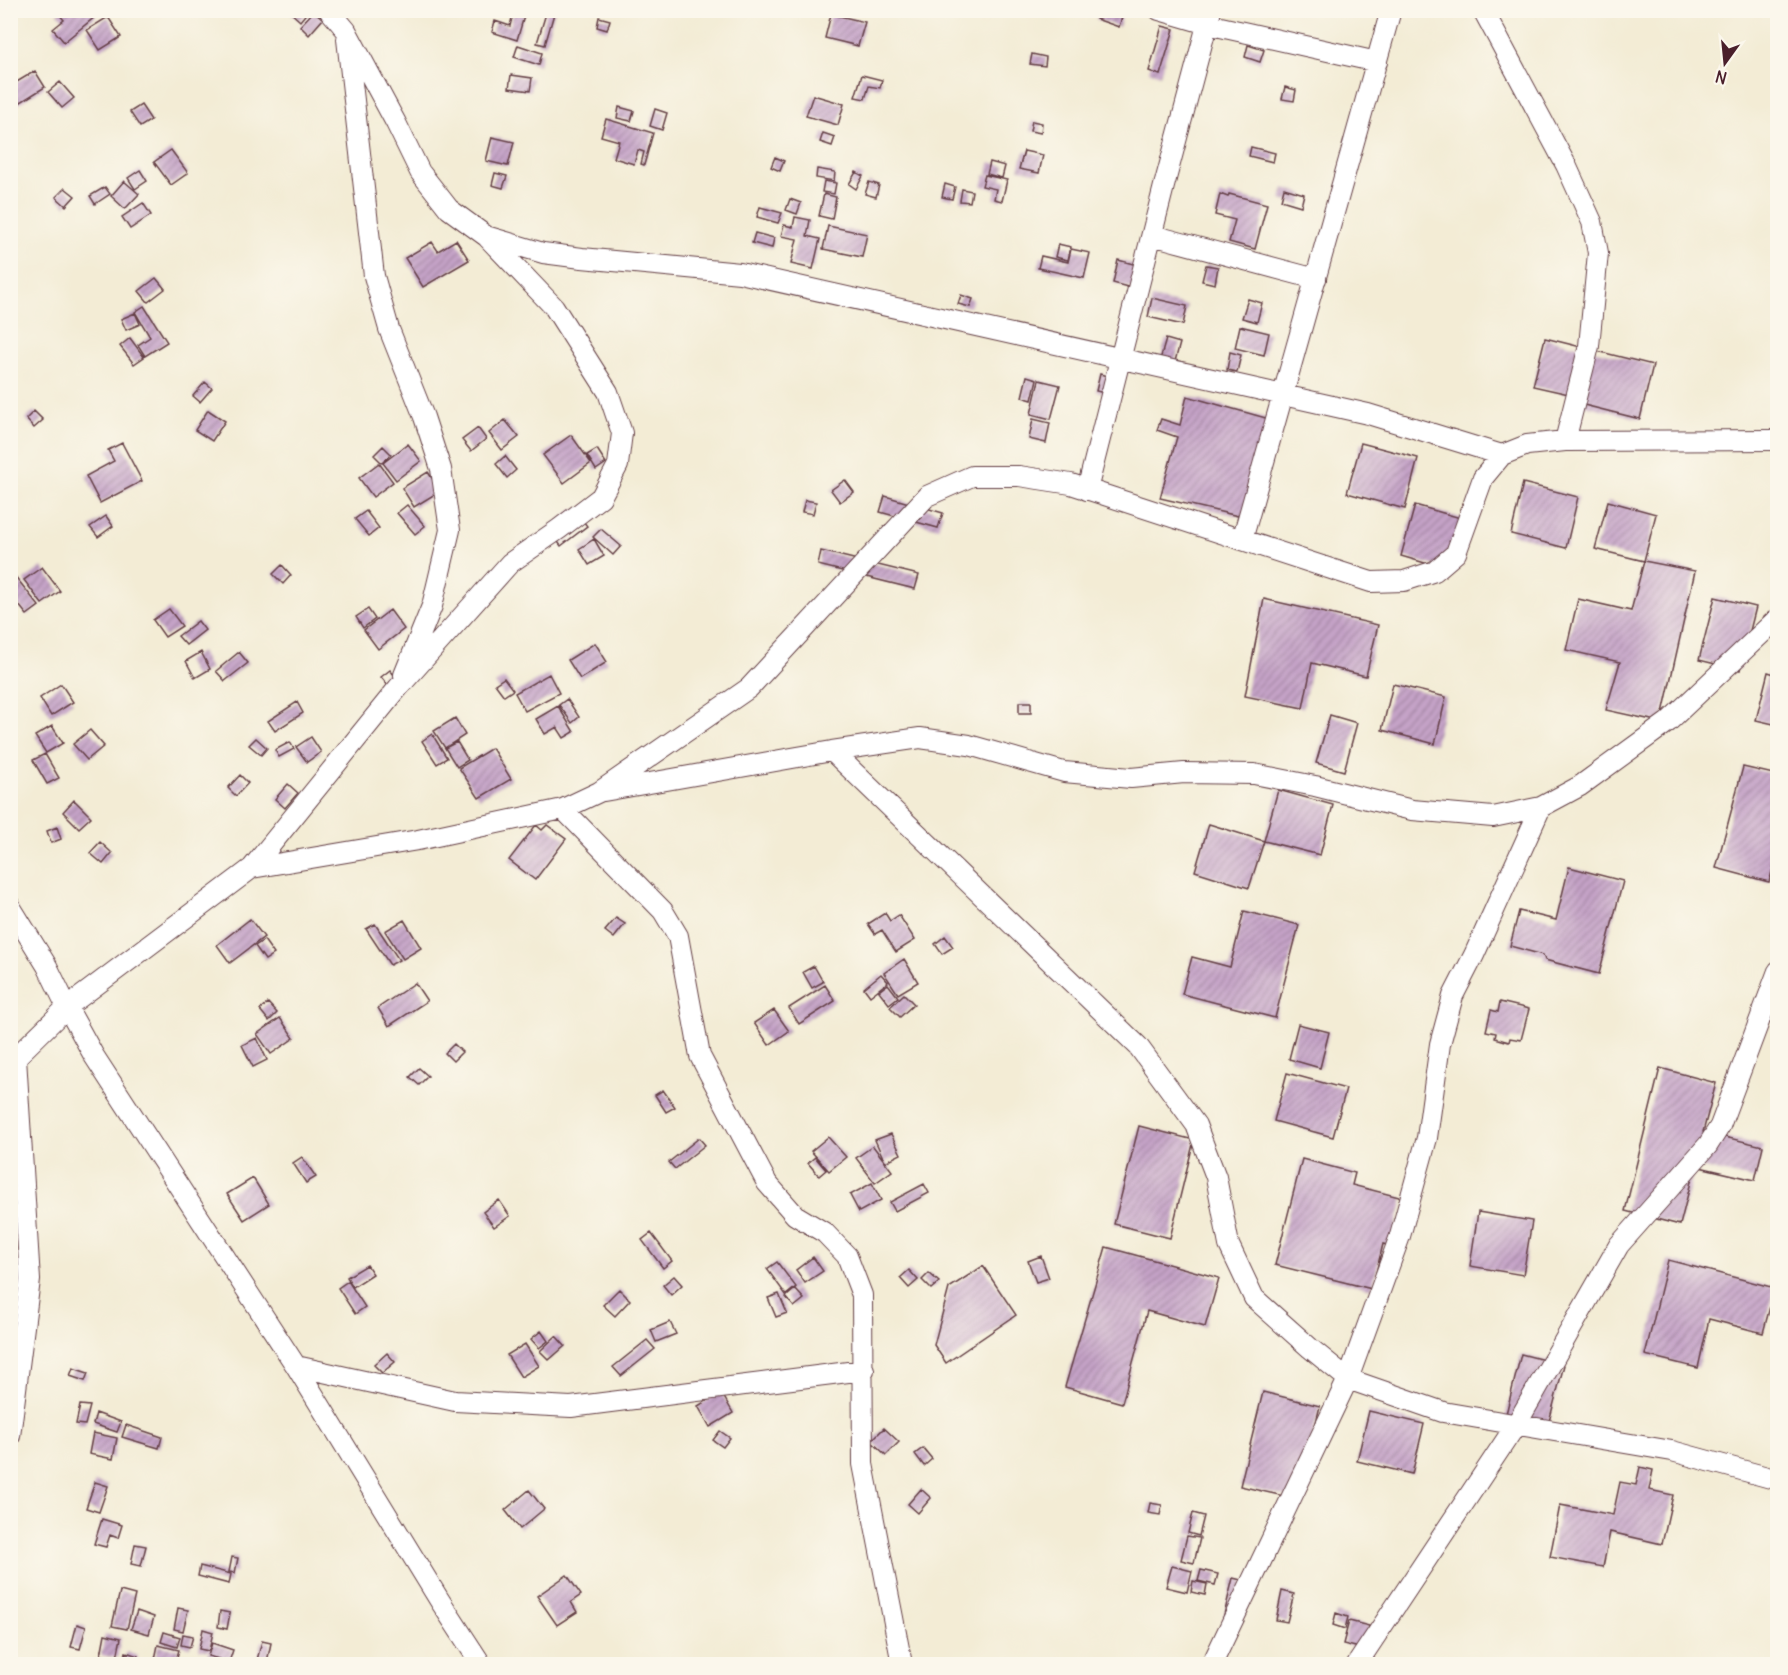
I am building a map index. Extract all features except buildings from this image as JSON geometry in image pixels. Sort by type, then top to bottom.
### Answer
[{"type":"street","points":[[10,1436],[30,1280],[13,1061],[67,1007],[252,868],[398,688],[510,563],[559,530],[601,497],[618,465],[622,433],[608,392],[554,307],[486,236],[449,209],[420,172],[346,30],[329,10]]},
{"type":"street","points":[[1160,10],[1209,17],[1377,62]]},
{"type":"street","points":[[1242,540],[1391,10]]},
{"type":"street","points":[[1483,10],[1566,165],[1592,222],[1598,253],[1589,346],[1565,441]]},
{"type":"street","points":[[1087,490],[1209,17]]},
{"type":"street","points":[[346,30],[374,276],[389,329],[424,417],[441,469],[450,530],[432,606],[398,688]]},
{"type":"street","points":[[1152,235],[1316,279]]},
{"type":"street","points":[[486,236],[543,253],[740,273],[1368,414],[1502,455]]},
{"type":"street","points":[[252,868],[418,840],[563,808],[599,792],[749,688],[927,496],[972,476],[1019,476],[1071,484],[1371,582],[1404,582],[1435,571],[1456,553],[1483,478],[1502,455],[1527,445],[1565,441],[1778,440]]},
{"type":"street","points":[[599,792],[920,738],[969,745],[1064,772],[1131,778],[1184,773],[1254,774],[1315,786],[1412,810],[1492,817],[1541,807],[1580,786],[1668,722],[1778,618]]},
{"type":"street","points":[[832,751],[1138,1046],[1196,1125],[1216,1177],[1229,1245],[1254,1298],[1348,1379],[1443,1412],[1672,1451],[1778,1480]]},
{"type":"street","points":[[1212,1665],[1348,1379],[1400,1236],[1426,1138],[1440,1044],[1453,996],[1541,807]]},
{"type":"street","points":[[563,808],[663,911],[678,936],[700,1056],[767,1183],[795,1215],[825,1233],[847,1256],[862,1295],[863,1464],[902,1665]]},
{"type":"street","points":[[10,906],[47,966],[94,1056],[296,1366],[481,1665]]},
{"type":"street","points":[[1357,1665],[1516,1425],[1619,1245],[1708,1145],[1719,1126],[1778,971]]},
{"type":"street","points":[[10,1264],[20,1267],[30,1280]]},
{"type":"street","points":[[296,1366],[455,1401],[571,1407],[864,1370]]}]
